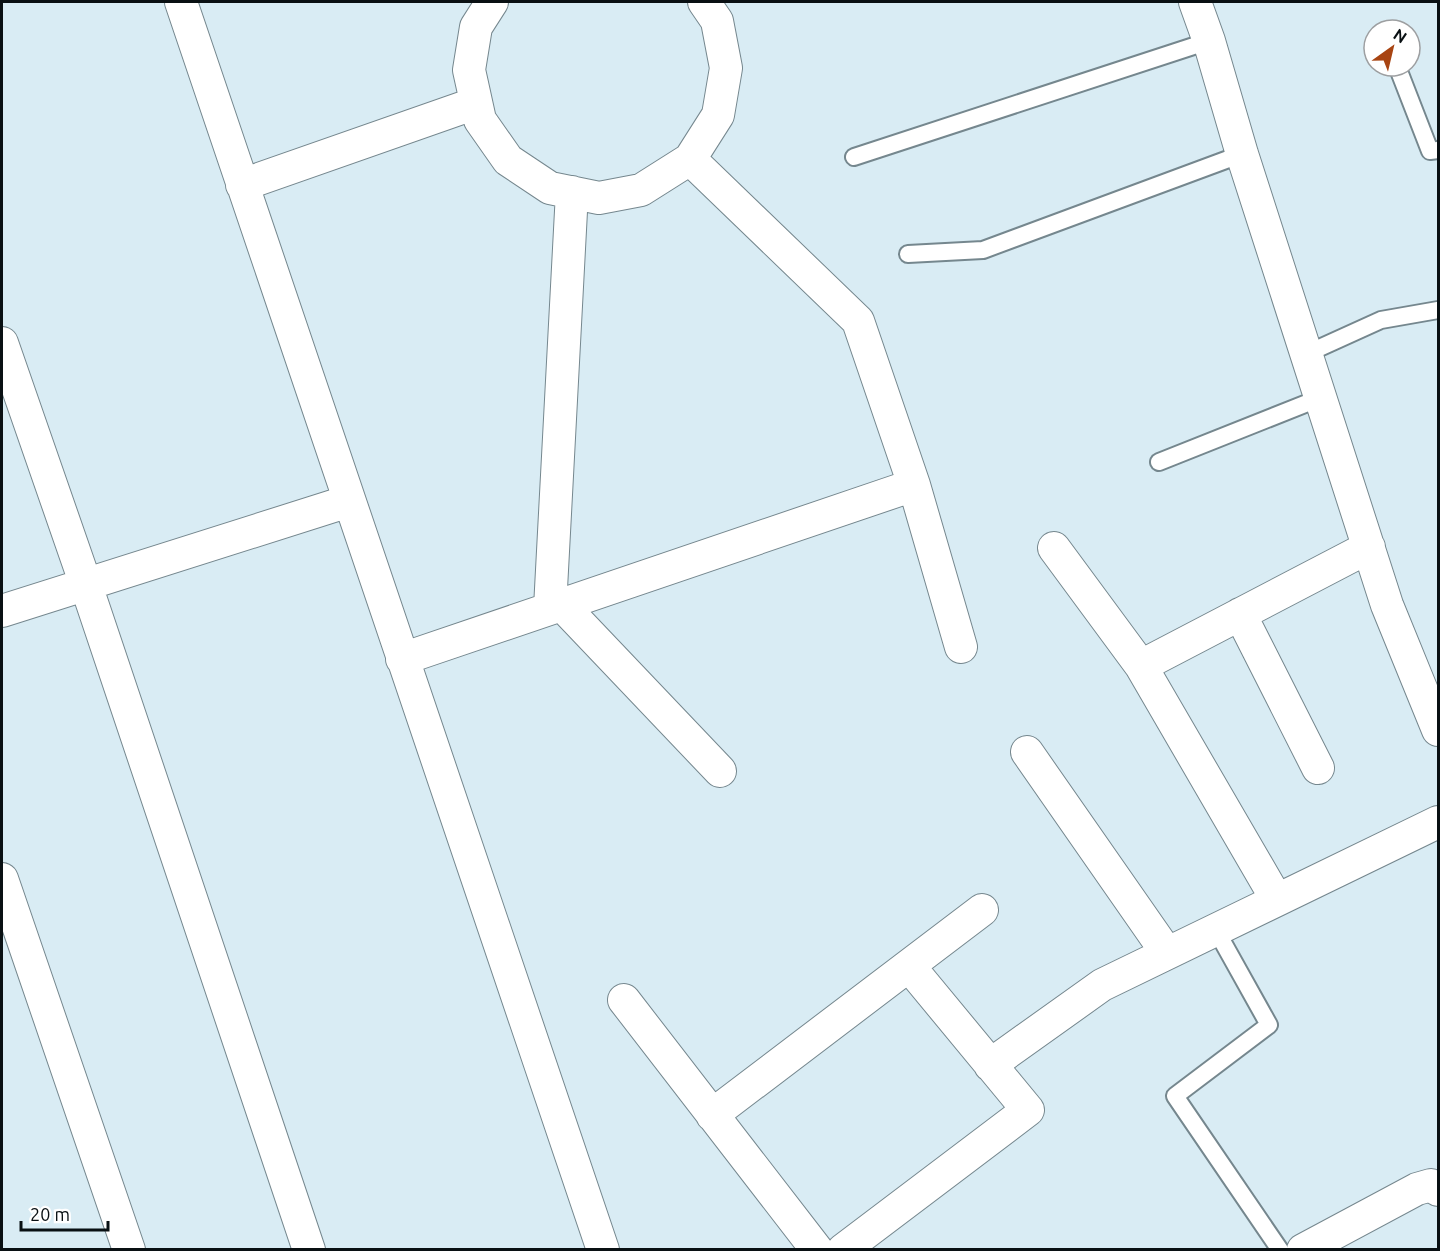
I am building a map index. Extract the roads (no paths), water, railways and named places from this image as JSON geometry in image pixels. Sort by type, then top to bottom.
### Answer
[{"type":"street","points":[[181,2],[603,1250]]},
{"type":"street","points":[[492,2],[476,27],[469,70],[480,120],[508,160],[550,188],[599,198],[641,190],[690,159],[718,115],[726,68],[717,21],[704,2]]},
{"type":"street","points":[[1195,2],[1387,605],[1438,730]]},
{"type":"street","points":[[242,185],[476,103]]},
{"type":"street","points":[[690,159],[858,321],[914,485],[961,647]]},
{"type":"street","points":[[572,192],[556,606],[720,771]]},
{"type":"street","points":[[2,343],[86,585],[309,1250]]},
{"type":"street","points":[[402,659],[914,485]]},
{"type":"street","points":[[2,611],[349,501]]},
{"type":"street","points":[[1141,666],[1369,547]]},
{"type":"street","points":[[1054,548],[1141,666],[1277,900]]},
{"type":"street","points":[[1240,614],[1318,768]]},
{"type":"street","points":[[1027,752],[1167,953]]},
{"type":"street","points":[[990,1065],[1102,985],[1438,822]]},
{"type":"street","points":[[2,879],[129,1250]]},
{"type":"street","points":[[712,1115],[982,910]]},
{"type":"street","points":[[843,1250],[1028,1110],[909,966]]},
{"type":"street","points":[[624,1000],[817,1250]]},
{"type":"street","points":[[1303,1250],[1417,1189],[1431,1185],[1438,1190]]},
{"type":"lane","points":[[854,157],[1209,41]]},
{"type":"lane","points":[[1402,78],[1430,151],[1438,150]]},
{"type":"lane","points":[[908,254],[984,250],[1242,154]]},
{"type":"lane","points":[[1306,354],[1381,320],[1438,310]]},
{"type":"lane","points":[[1159,462],[1320,398]]},
{"type":"lane","points":[[1216,930],[1269,1025],[1175,1096],[1280,1250]]}]
